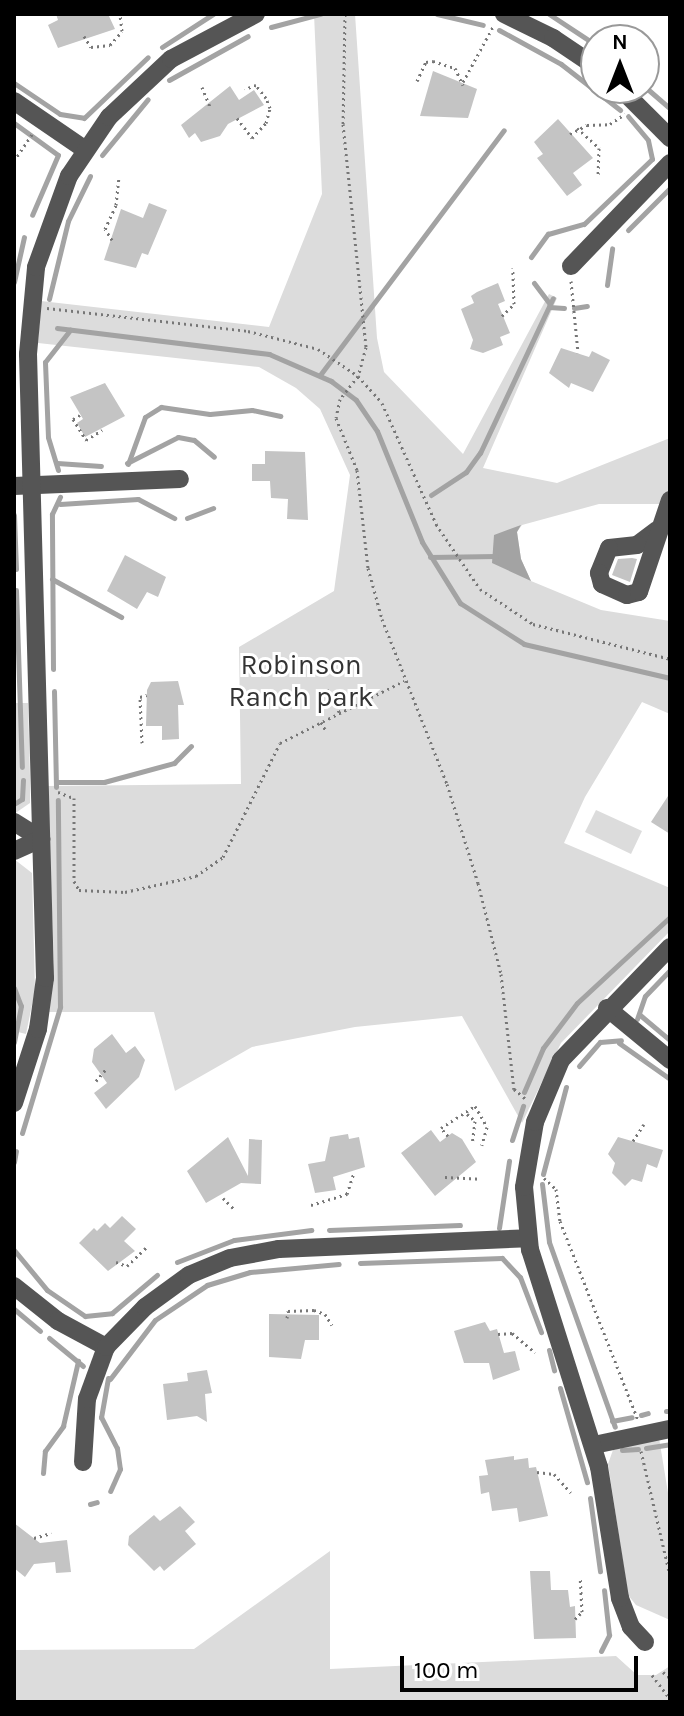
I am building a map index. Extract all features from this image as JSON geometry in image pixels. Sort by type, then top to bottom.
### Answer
[{"type":"street","points":[[14,1103],[44,991],[40,792],[23,486],[28,331],[33,285],[50,218],[84,149],[122,102],[160,67],[203,38],[256,14]]},
{"type":"street","points":[[504,14],[553,38],[580,56]]},
{"type":"street","points":[[14,101],[84,149]]},
{"type":"street","points":[[637,104],[670,138]]},
{"type":"street","points":[[571,266],[670,163]]},
{"type":"street","points":[[23,486],[180,479]]},
{"type":"street","points":[[657,530],[670,500]]},
{"type":"street","points":[[14,822],[41,839]]},
{"type":"street","points":[[14,851],[41,839]]},
{"type":"street","points":[[645,1642],[631,1627],[620,1598],[594,1445],[528,1238],[525,1174],[541,1105],[561,1060],[607,1008],[670,947]]},
{"type":"street","points":[[607,1008],[670,1060]]},
{"type":"street","points":[[83,1462],[87,1399],[106,1347],[168,1288],[230,1258],[279,1249],[528,1238]]},
{"type":"street","points":[[14,1286],[45,1312],[106,1347]]},
{"type":"street","points":[[594,1445],[670,1429]]},
{"type":"path","points":[[84,36],[91,47],[110,45],[122,31],[120,14]]},
{"type":"path","points":[[345,14],[343,124],[366,342],[358,376],[340,399],[336,418],[354,456],[371,580],[404,681],[447,784],[478,883],[501,974],[514,1089],[541,1105]]},
{"type":"path","points":[[417,81],[426,62],[433,61],[455,68],[463,84],[498,14]]},
{"type":"path","points":[[237,118],[256,138],[270,104],[256,85],[245,89]]},
{"type":"path","points":[[202,87],[210,107]]},
{"type":"path","points":[[570,134],[577,128],[610,124],[633,104]]},
{"type":"path","points":[[262,106],[266,112]]},
{"type":"path","points":[[14,161],[41,120]]},
{"type":"path","points":[[577,128],[599,148],[598,177]]},
{"type":"path","points":[[112,240],[105,229],[116,205],[119,177]]},
{"type":"path","points":[[571,266],[578,353]]},
{"type":"path","points":[[502,316],[514,304],[513,268]]},
{"type":"path","points":[[40,308],[288,338],[311,345],[358,376],[382,403],[436,524],[480,589],[514,615],[553,632],[670,659]]},
{"type":"path","points":[[80,415],[73,419],[86,440],[102,430]]},
{"type":"path","points":[[40,792],[68,792],[74,798],[79,890],[125,892],[173,882],[215,867],[247,814],[274,749],[404,681]]},
{"type":"path","points":[[327,689],[340,713]]},
{"type":"path","points":[[142,743],[140,697],[147,695]]},
{"type":"path","points":[[321,722],[326,731]]},
{"type":"path","points":[[96,1081],[106,1069]]},
{"type":"path","points":[[448,1136],[441,1128],[467,1114],[469,1106],[480,1111],[488,1131],[482,1145]]},
{"type":"path","points":[[467,1114],[475,1121],[472,1144]]},
{"type":"path","points":[[633,1141],[644,1124]]},
{"type":"path","points":[[311,1205],[347,1194],[354,1173]]},
{"type":"path","points":[[525,1174],[552,1181],[556,1189],[560,1221],[639,1424]]},
{"type":"path","points":[[445,1177],[480,1179]]},
{"type":"path","points":[[223,1198],[235,1210]]},
{"type":"path","points":[[116,1262],[127,1266],[148,1246]]},
{"type":"path","points":[[287,1318],[288,1311],[314,1310],[332,1325]]},
{"type":"path","points":[[498,1334],[512,1333],[535,1352]]},
{"type":"path","points":[[643,1441],[641,1458],[670,1576]]},
{"type":"path","points":[[537,1472],[554,1474],[571,1493]]},
{"type":"path","points":[[34,1538],[51,1533]]},
{"type":"path","points":[[575,1619],[582,1612],[580,1579]]},
{"type":"path","points":[[663,1672],[670,1678]]},
{"type":"path","points":[[652,1675],[670,1699]]},
{"type":"green space","name":"Robinson Ranch park","points":[[314,14],[355,14],[377,338],[384,372],[463,454],[549,294],[557,298],[483,468],[557,483],[670,438],[670,504],[599,504],[522,525],[517,532],[521,559],[531,581],[601,610],[670,621],[670,714],[642,702],[585,797],[564,843],[670,888],[670,931],[561,1043],[522,1123],[462,1016],[355,1027],[252,1047],[175,1091],[154,1012],[49,1012],[54,963],[47,786],[241,784],[239,647],[334,591],[350,475],[320,409],[296,388],[259,367],[38,343],[41,301],[269,327],[322,194]]},
{"type":"green space","points":[[14,703],[28,703],[30,803],[14,814]]},
{"type":"green space","points":[[596,810],[642,831],[631,854],[585,832]]},
{"type":"green space","points":[[14,859],[32,873],[35,990],[26,1034],[14,1031]]},
{"type":"green space","points":[[659,1438],[670,1505],[670,1620],[636,1605],[628,1595],[608,1464],[613,1450]]},
{"type":"green space","points":[[330,1551],[330,1669],[616,1656],[637,1675],[656,1675],[670,1666],[670,1702],[14,1702],[14,1650],[194,1649]]},
{"type":"shaded area","points":[[521,525],[517,532],[521,559],[531,581],[492,563],[494,535]]},
{"type":"building","points":[[56,14],[108,14],[115,29],[58,48],[48,25],[58,20]]},
{"type":"building","points":[[433,71],[477,89],[468,118],[420,116]]},
{"type":"building","points":[[230,86],[239,100],[254,90],[264,105],[228,124],[220,136],[201,142],[195,133],[189,138],[181,125]]},
{"type":"building","points":[[558,119],[593,158],[573,173],[582,185],[567,196],[537,158],[543,154],[534,142]]},
{"type":"building","points":[[149,203],[167,210],[148,255],[142,253],[136,268],[104,260],[121,209],[143,218]]},
{"type":"building","points":[[498,283],[505,301],[498,304],[510,333],[500,337],[503,345],[483,353],[470,349],[473,340],[461,309],[474,303],[471,296]]},
{"type":"building","points":[[561,348],[589,357],[592,351],[610,360],[593,392],[571,383],[569,388],[549,373]]},
{"type":"building","points":[[105,383],[125,416],[85,437],[77,423],[83,419],[70,397]]},
{"type":"building","points":[[265,451],[305,452],[308,520],[287,519],[288,499],[271,498],[270,481],[252,481],[252,464],[265,464]]},
{"type":"building","points":[[125,555],[166,577],[158,597],[147,592],[137,609],[107,591]]},
{"type":"building","points":[[618,559],[637,559],[630,582],[612,575]]},
{"type":"building","points":[[178,681],[184,705],[178,705],[179,739],[162,740],[162,726],[146,726],[147,690],[151,682]]},
{"type":"building","points":[[670,793],[670,834],[651,822]]},
{"type":"building","points":[[112,1034],[126,1053],[135,1046],[145,1060],[139,1077],[106,1109],[94,1093],[107,1083],[92,1062],[94,1049]]},
{"type":"building","points":[[431,1130],[440,1142],[452,1133],[462,1139],[476,1162],[435,1196],[401,1153]]},
{"type":"building","points":[[348,1134],[349,1139],[359,1137],[365,1167],[333,1177],[336,1190],[315,1193],[308,1164],[325,1161],[330,1137]]},
{"type":"building","points":[[228,1137],[248,1176],[249,1139],[262,1140],[261,1184],[241,1183],[206,1203],[187,1171]]},
{"type":"building","points":[[618,1137],[663,1150],[657,1168],[647,1164],[642,1182],[632,1179],[625,1186],[612,1173],[615,1163],[608,1154]]},
{"type":"building","points":[[122,1216],[136,1229],[124,1241],[135,1251],[108,1271],[79,1243],[94,1228],[97,1231],[105,1223],[110,1228]]},
{"type":"building","points":[[269,1314],[319,1315],[319,1340],[305,1340],[301,1359],[269,1357]]},
{"type":"building","points":[[485,1322],[490,1331],[497,1329],[504,1353],[515,1351],[520,1370],[493,1380],[489,1363],[464,1363],[454,1331]]},
{"type":"building","points":[[207,1370],[212,1393],[205,1394],[207,1422],[197,1416],[167,1420],[163,1384],[188,1381],[187,1373]]},
{"type":"building","points":[[514,1456],[514,1460],[528,1458],[529,1468],[536,1467],[548,1516],[519,1522],[517,1508],[492,1511],[489,1492],[481,1494],[479,1476],[488,1475],[485,1460]]},
{"type":"building","points":[[180,1506],[195,1522],[185,1531],[196,1544],[164,1571],[160,1566],[154,1571],[128,1545],[129,1536],[154,1515],[160,1521]]},
{"type":"building","points":[[14,1523],[40,1543],[67,1540],[71,1572],[56,1573],[55,1562],[34,1564],[25,1577],[14,1568]]},
{"type":"building","points":[[530,1571],[550,1571],[551,1590],[568,1590],[570,1607],[575,1606],[576,1638],[534,1639]]},
{"type":"waterway","points":[[162,47],[213,14]]},
{"type":"waterway","points":[[271,27],[320,14]]},
{"type":"waterway","points":[[437,14],[483,25]]},
{"type":"waterway","points":[[549,14],[580,34]]},
{"type":"waterway","points":[[499,30],[561,64],[620,110]]},
{"type":"waterway","points":[[169,80],[248,36]]},
{"type":"waterway","points":[[14,83],[60,114],[84,118],[148,57]]},
{"type":"waterway","points":[[102,155],[148,99]]},
{"type":"waterway","points":[[660,100],[670,109]]},
{"type":"waterway","points":[[531,257],[548,234],[584,224],[652,159],[648,140],[628,116]]},
{"type":"waterway","points":[[14,123],[58,155],[32,215]]},
{"type":"waterway","points":[[320,375],[504,130]]},
{"type":"waterway","points":[[49,299],[68,221],[90,176]]},
{"type":"waterway","points":[[628,230],[670,188]]},
{"type":"waterway","points":[[14,282],[24,237]]},
{"type":"waterway","points":[[607,285],[612,248]]},
{"type":"waterway","points":[[534,283],[550,304]]},
{"type":"waterway","points":[[431,495],[466,472],[480,453],[553,298]]},
{"type":"waterway","points":[[574,308],[587,306]]},
{"type":"waterway","points":[[549,307],[564,308]]},
{"type":"waterway","points":[[57,328],[269,354],[331,381],[356,400],[377,431],[422,542],[460,603],[524,644],[670,678]]},
{"type":"waterway","points":[[58,470],[48,437],[45,362],[70,330]]},
{"type":"waterway","points":[[128,464],[145,417],[161,407],[210,414],[252,410],[280,416]]},
{"type":"waterway","points":[[127,463],[178,437],[194,440],[214,457]]},
{"type":"waterway","points":[[57,463],[101,466]]},
{"type":"waterway","points":[[53,669],[52,514],[60,497]]},
{"type":"waterway","points":[[60,504],[138,499],[174,518]]},
{"type":"waterway","points":[[187,518],[213,508]]},
{"type":"waterway","points":[[14,515],[16,569]]},
{"type":"waterway","points":[[430,557],[496,556]]},
{"type":"waterway","points":[[52,579],[121,617]]},
{"type":"waterway","points":[[16,590],[22,767]]},
{"type":"waterway","points":[[54,691],[56,787]]},
{"type":"waterway","points":[[56,782],[104,782],[174,763],[191,746]]},
{"type":"waterway","points":[[14,804],[22,799],[23,780]]},
{"type":"waterway","points":[[22,1133],[60,1007],[58,800]]},
{"type":"waterway","points":[[524,1092],[543,1048],[577,1003],[670,917]]},
{"type":"waterway","points":[[637,1019],[645,996],[670,970]]},
{"type":"waterway","points":[[14,988],[21,1006],[14,1042]]},
{"type":"waterway","points":[[640,1015],[670,1040]]},
{"type":"waterway","points":[[579,1066],[600,1042],[621,1040]]},
{"type":"waterway","points":[[619,1043],[670,1079]]},
{"type":"waterway","points":[[543,1174],[566,1087]]},
{"type":"waterway","points":[[512,1140],[523,1106]]},
{"type":"waterway","points":[[14,1162],[16,1151]]},
{"type":"waterway","points":[[499,1228],[509,1161]]},
{"type":"waterway","points":[[542,1184],[549,1242],[615,1427]]},
{"type":"waterway","points":[[329,1230],[460,1225]]},
{"type":"waterway","points":[[177,1262],[234,1240],[311,1230]]},
{"type":"waterway","points":[[14,1250],[47,1290],[85,1316],[112,1313],[157,1275]]},
{"type":"waterway","points":[[360,1263],[502,1258],[520,1277],[541,1332]]},
{"type":"waterway","points":[[110,1379],[155,1320],[207,1285],[250,1272],[339,1264]]},
{"type":"waterway","points":[[14,1309],[40,1331]]},
{"type":"waterway","points":[[49,1338],[83,1366]]},
{"type":"waterway","points":[[549,1350],[554,1370]]},
{"type":"waterway","points":[[43,1473],[45,1451],[63,1426],[78,1361]]},
{"type":"waterway","points":[[108,1378],[101,1417],[117,1448],[120,1469],[110,1491]]},
{"type":"waterway","points":[[560,1388],[587,1482]]},
{"type":"waterway","points":[[641,1415],[648,1413]]},
{"type":"waterway","points":[[612,1421],[632,1417]]},
{"type":"waterway","points":[[646,1448],[670,1444]]},
{"type":"waterway","points":[[622,1450],[638,1449]]},
{"type":"waterway","points":[[590,1498],[600,1571]]},
{"type":"waterway","points":[[90,1504],[97,1502]]},
{"type":"waterway","points":[[601,1651],[609,1635],[604,1590]]}]
